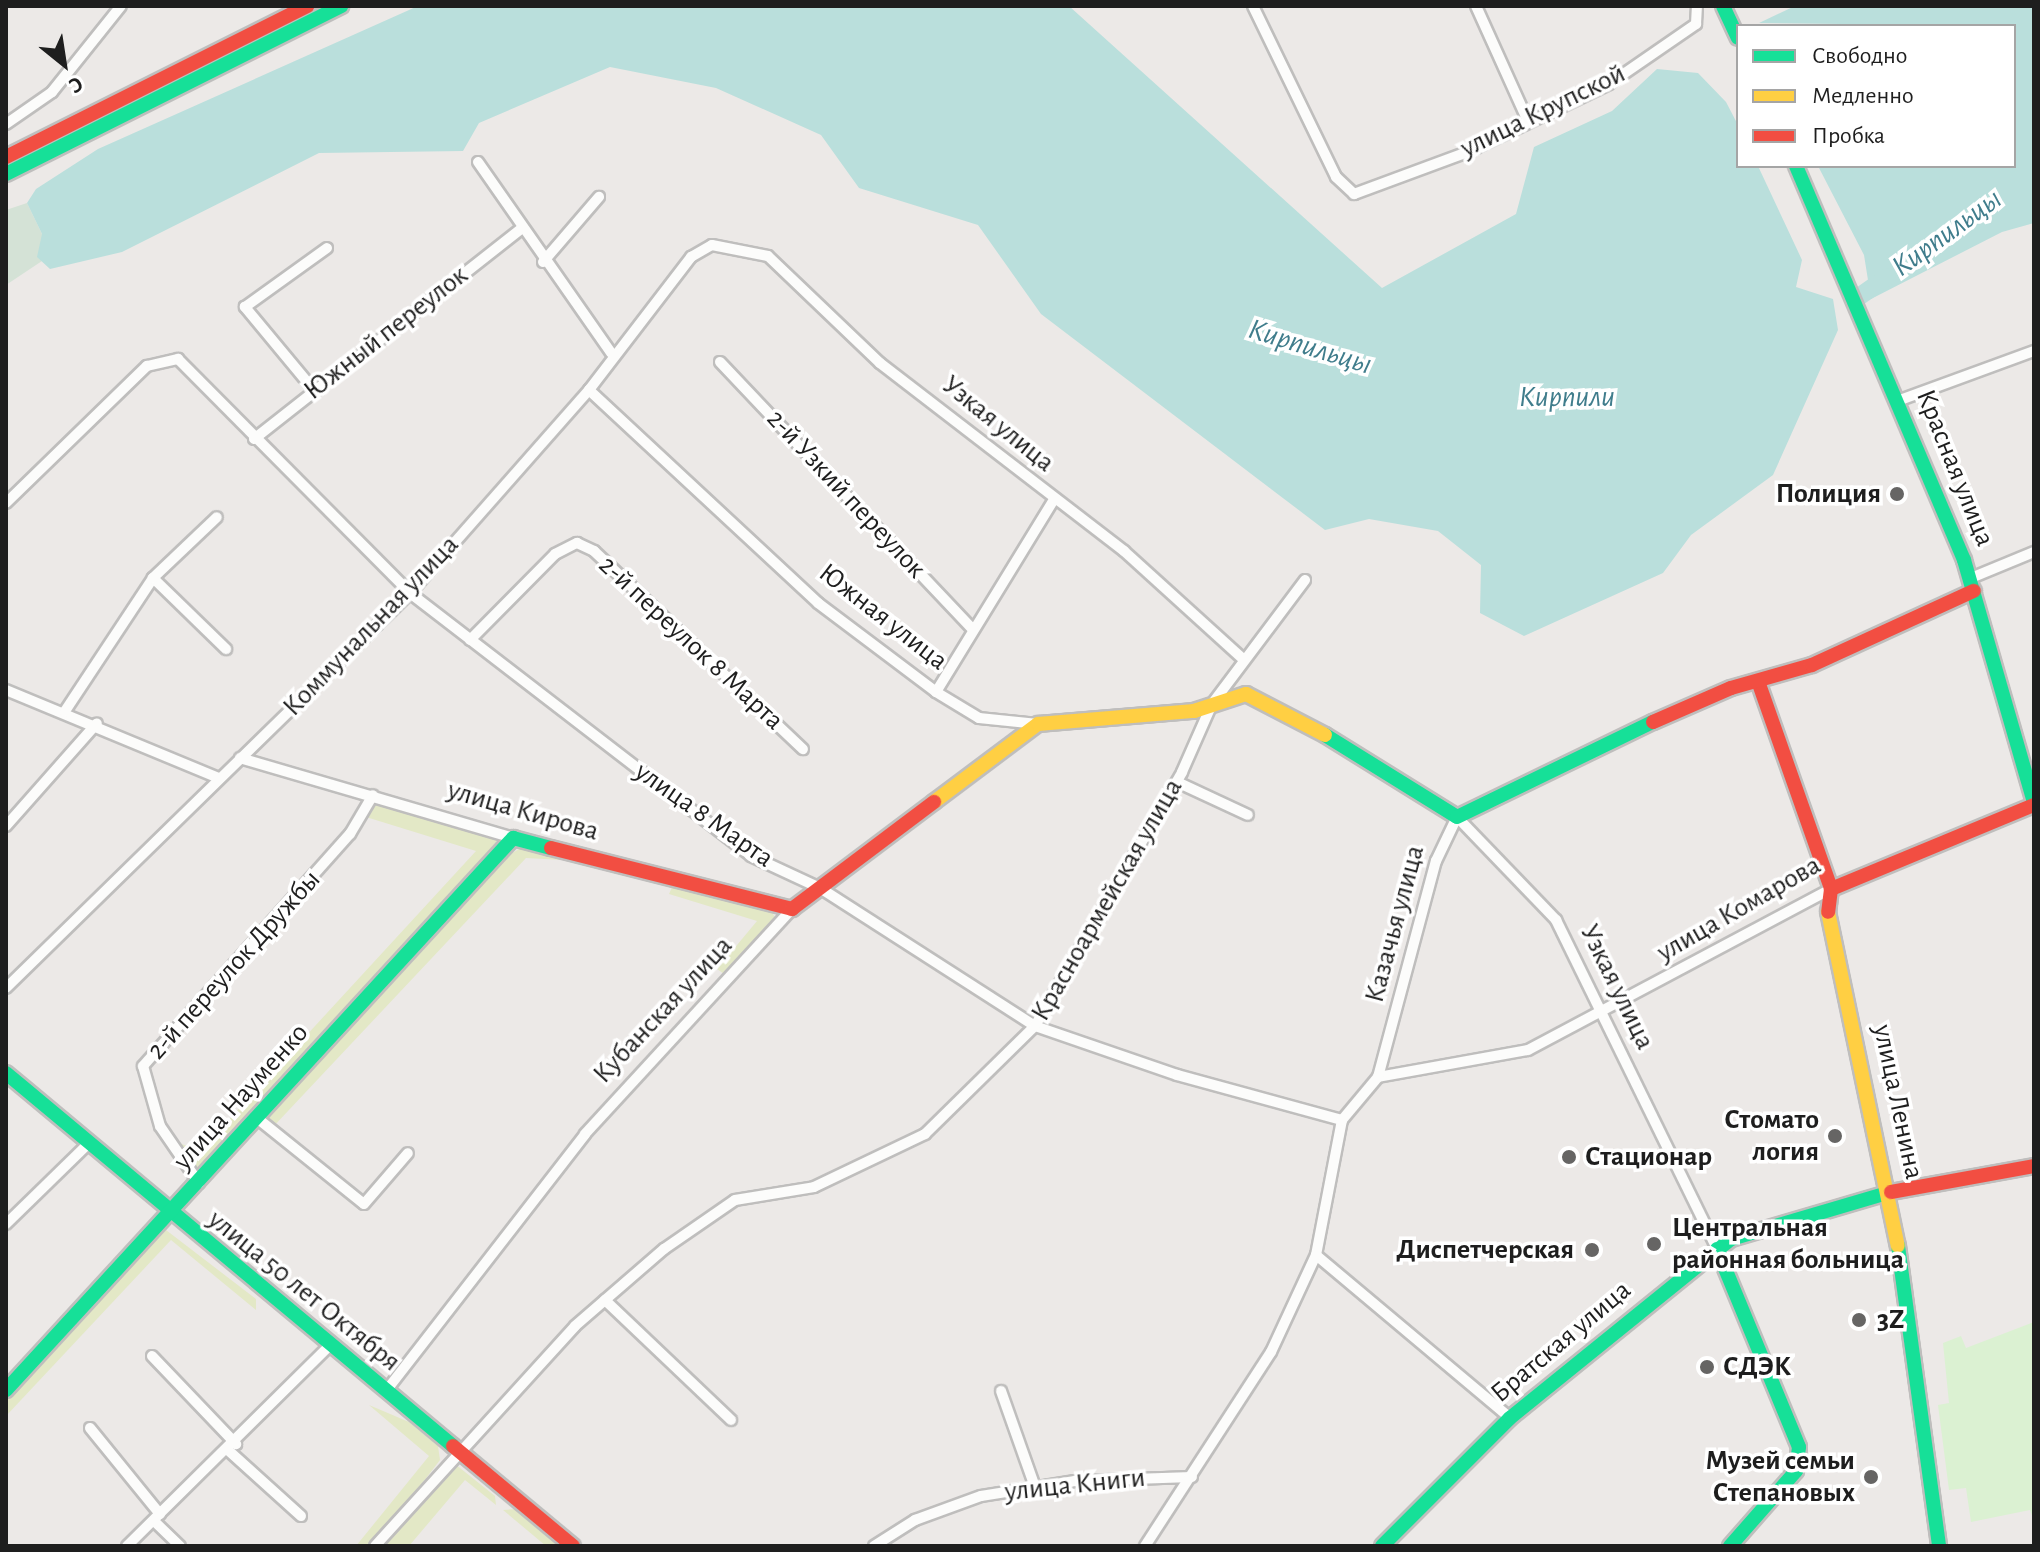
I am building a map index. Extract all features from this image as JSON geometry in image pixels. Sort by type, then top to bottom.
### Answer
[{"type":"main road","points":[[6,157],[307,6]]},
{"type":"main road","points":[[6,174],[341,6]]},
{"type":"main road","points":[[1723,6],[1736,34]]},
{"type":"main road","name":"Красная улица","points":[[1797,168],[1900,400],[1973,584],[2034,803]]},
{"type":"main road","points":[[1457,817],[1607,742],[1731,688],[1759,684],[1973,584]]},
{"type":"main road","name":"улица Ленина","points":[[1759,684],[1831,889],[1826,903],[1891,1192],[1939,1546]]},
{"type":"main road","name":"Узкая улица","points":[[1212,704],[1246,694],[1274,703],[1457,817]]},
{"type":"main road","name":"Южная улица","points":[[1038,724],[1212,704]]},
{"type":"main road","name":"Кубанская улица","points":[[792,909],[1038,724]]},
{"type":"main road","name":"улица Комарова","points":[[1831,889],[2034,803]]},
{"type":"main road","name":"улица Кирова","points":[[513,838],[792,909]]},
{"type":"main road","name":"улица Науменко","points":[[6,1390],[170,1217],[513,838]]},
{"type":"main road","name":"улица 50 лет Октября","points":[[6,1073],[170,1217],[573,1546]]},
{"type":"main road","name":"Братская улица","points":[[1382,1546],[1510,1418],[1717,1249],[1747,1233],[1891,1192],[2034,1166]]},
{"type":"main road","name":"Узкая улица","points":[[1717,1249],[1796,1433],[1798,1464],[1730,1546]]},
{"type":"street","points":[[6,124],[52,92],[121,6]]},
{"type":"street","name":"улица Крупской","points":[[1253,6],[1336,177],[1345,190],[1366,192],[1609,84],[1696,24],[1697,6]]},
{"type":"street","points":[[1476,6],[1527,119]]},
{"type":"street","points":[[478,162],[520,230],[611,353]]},
{"type":"street","points":[[543,262],[599,197]]},
{"type":"street","name":"Южный переулок","points":[[254,439],[313,389],[520,230]]},
{"type":"street","name":"Коммунальная улица","points":[[6,988],[410,593],[589,390],[611,353],[691,257],[712,245]]},
{"type":"street","name":"Узкая улица","points":[[712,245],[768,256],[880,363],[1053,501],[1124,551],[1244,660]]},
{"type":"street","points":[[313,389],[245,307],[327,248]]},
{"type":"street","points":[[1900,400],[2034,351]]},
{"type":"street","name":"улица 8 Марта","points":[[6,503],[163,357],[178,359],[410,593],[751,856],[820,888],[1035,1026],[1177,1075],[1342,1120]]},
{"type":"street","name":"2-й Узкий переулок","points":[[720,362],[971,627]]},
{"type":"street","name":"Южная улица","points":[[589,390],[818,603],[936,692],[979,718],[1038,724]]},
{"type":"street","points":[[936,692],[971,627],[1053,501]]},
{"type":"street","points":[[65,711],[153,578],[217,517]]},
{"type":"street","name":"2-й переулок 8 Марта","points":[[470,640],[555,554],[577,543],[594,551],[803,749]]},
{"type":"street","points":[[1973,584],[2034,552]]},
{"type":"street","points":[[153,578],[226,649]]},
{"type":"street","name":"Красноармейская улица","points":[[375,1546],[457,1452],[605,1300],[735,1200],[814,1187],[925,1134],[1035,1026],[1177,782],[1212,704],[1305,580]]},
{"type":"street","points":[[6,690],[97,723],[218,778]]},
{"type":"street","points":[[6,826],[97,723]]},
{"type":"street","name":"улица Кирова","points":[[240,758],[513,838]]},
{"type":"street","points":[[1177,782],[1248,815]]},
{"type":"street","name":"2-й переулок Дружбы","points":[[199,1183],[160,1126],[143,1066],[350,834],[373,795]]},
{"type":"street","name":"Узкая улица","points":[[1457,817],[1556,920],[1717,1249]]},
{"type":"street","name":"Казачья улица","points":[[1145,1546],[1271,1352],[1316,1255],[1342,1120],[1378,1077],[1436,861],[1457,817]]},
{"type":"street","name":"улица Комарова","points":[[1378,1077],[1528,1050],[1603,1016],[1831,889]]},
{"type":"street","name":"Кубанская улица","points":[[386,1391],[585,1134],[792,909]]},
{"type":"street","points":[[257,1118],[364,1204],[408,1153]]},
{"type":"street","points":[[6,1224],[86,1146]]},
{"type":"street","points":[[1316,1255],[1510,1418]]},
{"type":"street","points":[[605,1300],[731,1420]]},
{"type":"street","points":[[127,1546],[232,1448],[328,1347]]},
{"type":"street","points":[[152,1356],[232,1448],[301,1516]]},
{"type":"street","points":[[1001,1391],[1035,1487]]},
{"type":"street","points":[[90,1428],[180,1546]]},
{"type":"street","name":"улица Книги","points":[[874,1546],[928,1515],[1035,1487],[1192,1477]]},
{"type":"green space","points":[[27,203],[42,234],[42,261],[6,285],[6,210]]},
{"type":"green space","points":[[373,801],[494,837],[498,845],[201,1169],[194,1167],[179,1143],[200,1151],[476,851],[366,817]]},
{"type":"green space","points":[[523,847],[563,860],[526,858],[272,1128],[265,1116],[505,857]]},
{"type":"green space","points":[[673,885],[771,911],[777,920],[727,976],[717,969],[757,921],[669,894]]},
{"type":"green space","points":[[166,1230],[256,1299],[256,1310],[171,1240],[6,1416],[6,1397]]},
{"type":"green space","points":[[2034,1322],[2034,1521],[2030,1510],[1971,1522],[1966,1488],[1949,1490],[1938,1405],[1949,1403],[1943,1343],[1961,1336],[1966,1348]]},
{"type":"green space","points":[[369,1405],[409,1422],[438,1446],[440,1460],[374,1546],[356,1546],[429,1456]]},
{"type":"green space","points":[[455,1464],[495,1496],[496,1505],[465,1480],[409,1546],[384,1546]]},
{"type":"green space","points":[[516,1509],[561,1546],[546,1546],[503,1510]]},
{"type":"water","name":"Кирпили","points":[[418,6],[1069,6],[1382,288],[1516,214],[1534,147],[1612,111],[1657,69],[1698,73],[1726,102],[1736,121],[1736,168],[1759,168],[1802,260],[1796,287],[1833,299],[1838,330],[1773,475],[1691,535],[1663,573],[1524,636],[1480,613],[1481,565],[1438,531],[1369,519],[1325,530],[1041,314],[978,225],[859,188],[821,135],[716,88],[610,67],[479,123],[463,151],[319,153],[122,252],[50,269],[37,257],[42,234],[27,203],[36,189],[98,149]]},
{"type":"water","points":[[1795,6],[2034,6],[2034,223],[2002,232],[1871,299],[1864,255],[1819,168],[2016,168],[2016,24],[1759,23]]},
{"type":"waterway","name":"Кирпильцы","points":[[1860,296],[1887,277]]},
{"type":"traffic: fast","points":[[6,174],[341,6]]},
{"type":"traffic: fast","points":[[1723,6],[1736,34]]},
{"type":"traffic: fast","points":[[1797,168],[1964,560],[2034,802]]},
{"type":"traffic: fast","points":[[1325,735],[1457,817],[1653,722]]},
{"type":"traffic: fast","points":[[6,1390],[513,838],[551,848]]},
{"type":"traffic: fast","points":[[6,1073],[453,1446]]},
{"type":"traffic: fast","points":[[1382,1546],[1510,1418],[1731,1239],[1891,1192]]},
{"type":"traffic: fast","points":[[1898,1246],[1939,1546]]},
{"type":"traffic: fast","points":[[1717,1249],[1799,1447],[1796,1471],[1730,1546]]},
{"type":"traffic: slow","points":[[934,802],[1038,724],[1194,711],[1246,694],[1325,735]]},
{"type":"traffic: slow","points":[[1828,912],[1898,1246]]},
{"type":"traffic: jam","points":[[6,157],[307,6]]},
{"type":"traffic: jam","points":[[1653,722],[1731,688],[1812,665],[1974,591]]},
{"type":"traffic: jam","points":[[1759,684],[1831,889],[1828,912]]},
{"type":"traffic: jam","points":[[551,848],[792,909],[934,802]]},
{"type":"traffic: jam","points":[[1831,889],[2034,805]]},
{"type":"traffic: jam","points":[[1891,1192],[2034,1166]]},
{"type":"traffic: jam","points":[[453,1446],[573,1546]]},
{"type":"place","name":"Полиция","points":[[1897,494]]},
{"type":"place","name":"Стомато логия","points":[[1835,1136]]},
{"type":"place","name":"Стационар","points":[[1569,1157]]},
{"type":"place","name":"Центральная районная больница","points":[[1654,1244]]},
{"type":"place","name":"Диспетчерская","points":[[1592,1250]]},
{"type":"place","name":"3Z","points":[[1859,1320]]},
{"type":"place","name":"СДЭК","points":[[1707,1367]]},
{"type":"place","name":"Музей семьи Степановых","points":[[1871,1477]]}]
